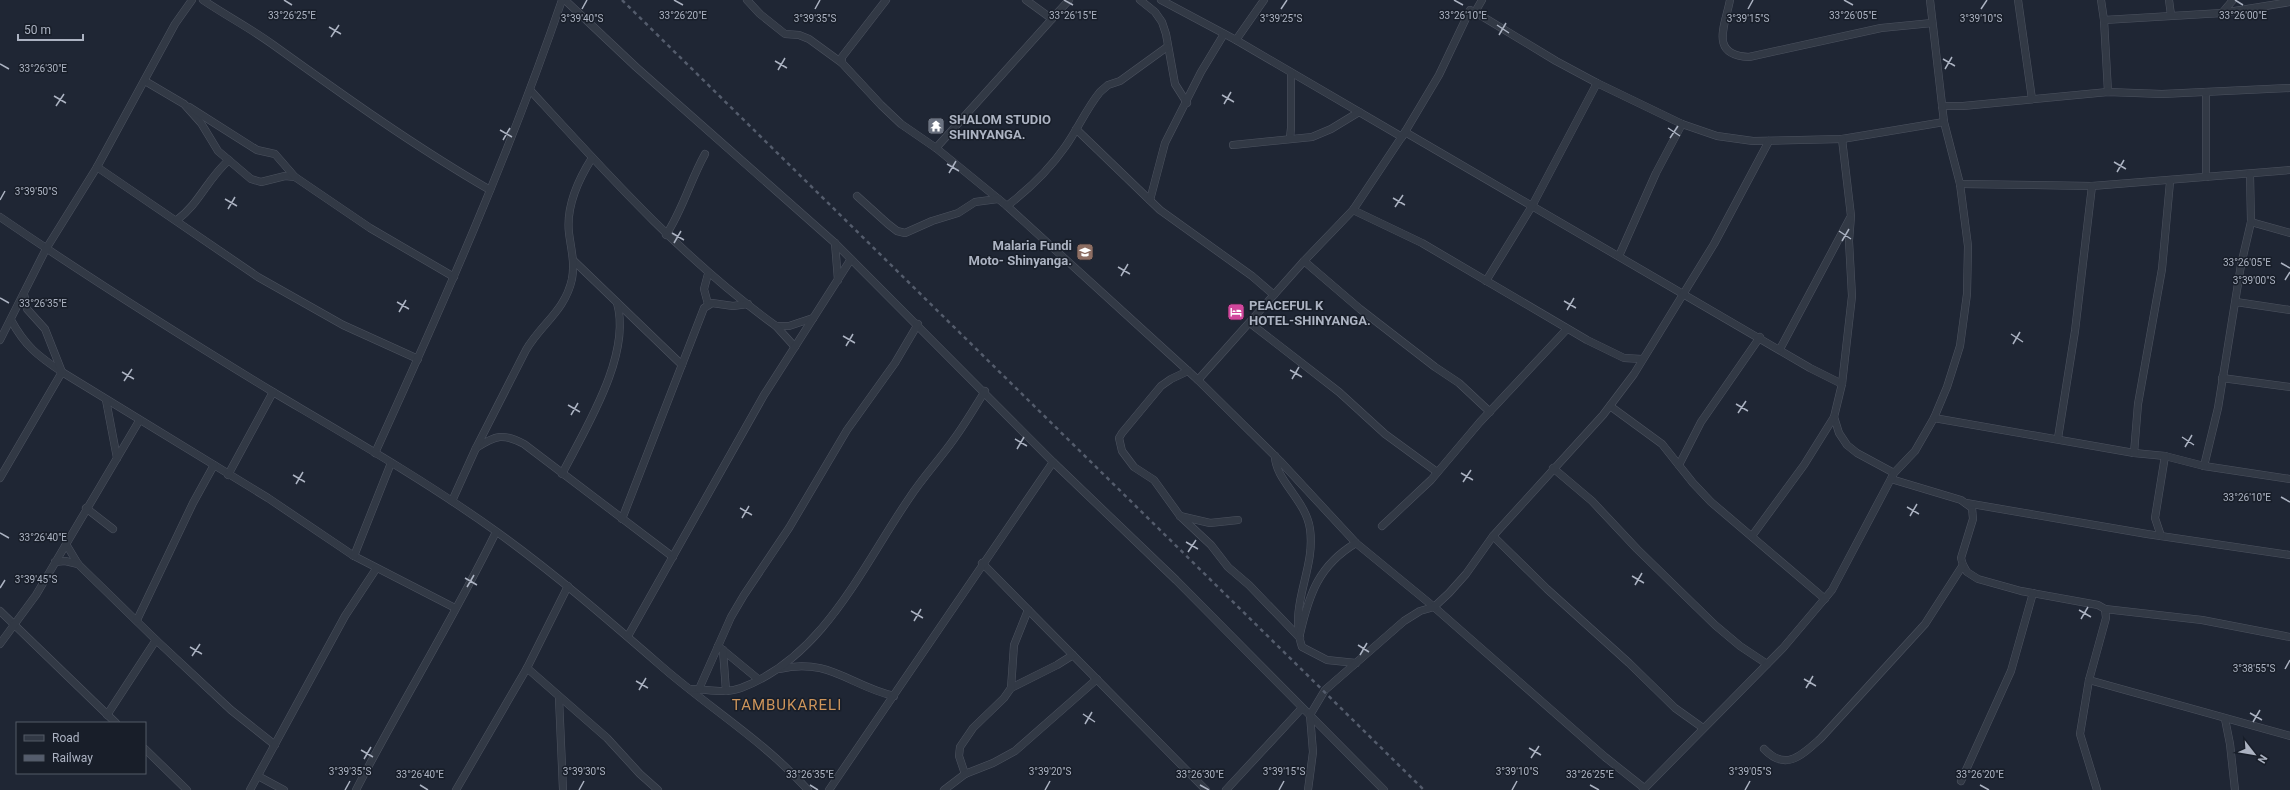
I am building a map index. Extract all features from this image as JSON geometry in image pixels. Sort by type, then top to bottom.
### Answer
[{"type":"street","points":[[0,340],[46,249],[96,167],[145,81],[175,24],[192,0]]},
{"type":"street","points":[[203,0],[270,43],[331,88],[412,144],[490,190]]},
{"type":"street","points":[[375,453],[454,277],[531,91],[562,0]]},
{"type":"street","points":[[565,0],[636,67],[835,242],[985,391],[1053,462],[1176,580],[1384,790]]},
{"type":"street","points":[[747,0],[760,14],[785,34],[799,35],[808,39],[842,63],[896,119],[936,148],[998,198],[1198,380],[1275,456],[1356,543],[1434,607],[1573,730],[1643,789],[1767,664],[1825,599],[1846,566],[1892,476],[1915,451],[1934,418],[1960,346],[1967,294],[1968,246],[1960,184],[1944,122],[1930,0]]},
{"type":"street","points":[[842,63],[842,58],[886,0]]},
{"type":"street","points":[[1026,0],[1052,19]]},
{"type":"street","points":[[936,148],[1069,0]]},
{"type":"street","points":[[1140,0],[1155,12],[1162,22],[1174,84],[1186,103]]},
{"type":"street","points":[[1162,0],[1236,40],[1359,112],[1404,134],[1532,206],[1842,384]]},
{"type":"street","points":[[1236,40],[1264,0]]},
{"type":"street","points":[[1474,12],[1482,0]]},
{"type":"street","points":[[1730,0],[1722,35],[1723,44],[1729,52],[1736,56],[1749,57],[1881,28],[1932,23]]},
{"type":"street","points":[[2018,0],[2032,99]]},
{"type":"street","points":[[2101,0],[2104,20],[2108,92]]},
{"type":"street","points":[[2170,0],[2171,15]]},
{"type":"street","points":[[2222,13],[2233,0]]},
{"type":"street","points":[[2104,20],[2222,13],[2290,2]]},
{"type":"street","points":[[1198,380],[1304,261],[1353,210],[1404,134],[1439,74],[1470,10],[1556,61],[1597,83],[1682,124],[1717,136],[1753,141],[1842,139],[1944,122]]},
{"type":"street","points":[[1150,200],[1165,143],[1201,72],[1224,34]]},
{"type":"street","points":[[1007,206],[1033,186],[1065,147],[1100,92],[1108,85],[1120,81],[1167,47]]},
{"type":"street","points":[[1290,138],[1292,128],[1291,73]]},
{"type":"street","points":[[145,81],[257,150],[275,154],[295,177],[370,228],[454,277]]},
{"type":"street","points":[[1486,281],[1532,206],[1597,83]]},
{"type":"street","points":[[1942,106],[2108,92],[2206,92],[2290,88]]},
{"type":"street","points":[[531,91],[592,158],[666,235],[708,274],[776,326],[795,347]]},
{"type":"street","points":[[2206,92],[2206,177]]},
{"type":"street","points":[[184,104],[201,123],[218,151],[251,179],[258,182],[286,176],[295,177]]},
{"type":"street","points":[[1233,145],[1319,134],[1359,112]]},
{"type":"street","points":[[1618,256],[1656,172],[1682,124]]},
{"type":"street","points":[[1076,129],[1174,221],[1252,276],[1274,295]]},
{"type":"street","points":[[1752,536],[1804,465],[1834,416],[1842,384],[1852,296],[1849,240],[1852,216],[1842,139]]},
{"type":"street","points":[[1308,790],[1313,752],[1310,715],[1324,690],[1404,621],[1420,611],[1434,607],[1466,574],[1492,536],[1610,406],[1642,359],[1714,244],[1769,141]]},
{"type":"street","points":[[666,235],[683,206],[694,174],[705,154]]},
{"type":"street","points":[[452,501],[476,448],[533,337],[549,323],[564,300],[572,279],[574,261],[569,232],[570,216],[577,185],[592,158]]},
{"type":"street","points":[[177,220],[193,207],[212,176],[229,160]]},
{"type":"street","points":[[96,167],[177,220],[241,266],[278,289],[343,325],[418,359]]},
{"type":"street","points":[[1960,184],[2092,186],[2170,182],[2206,177],[2290,170]]},
{"type":"street","points":[[2204,466],[2217,414],[2241,265],[2251,222],[2250,174]]},
{"type":"street","points":[[2134,453],[2138,404],[2162,269],[2170,182]]},
{"type":"street","points":[[2058,438],[2075,331],[2092,186]]},
{"type":"street","points":[[857,196],[897,231],[905,233],[932,221],[958,213],[975,202],[998,198]]},
{"type":"street","points":[[1353,210],[1422,243],[1567,329],[1624,358],[1642,359]]},
{"type":"street","points":[[1780,349],[1831,250],[1852,216]]},
{"type":"street","points":[[0,217],[46,249],[273,392],[391,462],[452,501],[496,532],[568,586],[690,689],[766,748],[808,790]]},
{"type":"street","points":[[2251,222],[2290,233]]},
{"type":"street","points":[[835,242],[838,281]]},
{"type":"street","points":[[628,636],[733,448],[851,259]]},
{"type":"street","points":[[574,261],[682,365]]},
{"type":"street","points":[[1304,261],[1360,309],[1435,367],[1459,383],[1490,412]]},
{"type":"street","points":[[622,519],[702,313],[708,304],[704,289],[708,274]]},
{"type":"street","points":[[24,293],[27,308],[45,329],[62,372]]},
{"type":"street","points":[[2236,302],[2290,310]]},
{"type":"street","points":[[562,474],[593,415],[606,383],[620,338],[620,315],[617,303]]},
{"type":"street","points":[[708,304],[716,303],[733,306],[748,304]]},
{"type":"street","points":[[776,326],[788,326],[813,318]]},
{"type":"street","points":[[11,320],[18,334],[36,355],[62,372],[214,466],[354,556],[376,569],[455,608]]},
{"type":"street","points":[[1250,323],[1339,392],[1385,434],[1437,472]]},
{"type":"street","points":[[699,689],[721,648],[731,617],[793,522],[847,430],[895,363],[918,324]]},
{"type":"street","points":[[1382,526],[1437,472],[1567,329]]},
{"type":"street","points":[[1679,465],[1701,422],[1760,337]]},
{"type":"street","points":[[1188,371],[1171,379],[1161,386],[1119,438],[1119,445],[1134,467],[1154,480],[1180,516],[1211,545],[1228,567],[1249,585],[1300,638]]},
{"type":"street","points":[[0,478],[62,372]]},
{"type":"street","points":[[2222,378],[2290,387]]},
{"type":"street","points":[[690,689],[726,691],[743,687],[777,669],[817,634],[839,607],[910,496],[954,439],[985,391]]},
{"type":"street","points":[[228,475],[273,392]]},
{"type":"street","points":[[106,400],[117,458]]},
{"type":"street","points":[[1610,406],[1662,444],[1711,502],[1825,599]]},
{"type":"street","points":[[1834,416],[1839,433],[1847,445],[1892,476],[1966,502],[2161,536],[2290,555]]},
{"type":"street","points":[[1934,418],[2058,438],[2134,453],[2165,456],[2204,466],[2290,479]]},
{"type":"street","points":[[0,644],[15,625],[55,562],[139,421]]},
{"type":"street","points":[[476,448],[498,436],[511,437],[524,444],[672,557]]},
{"type":"street","points":[[1275,456],[1275,464],[1279,473],[1306,512],[1310,530],[1310,552],[1298,611],[1302,647],[1327,660],[1356,663]]},
{"type":"street","points":[[2161,536],[2155,518],[2165,456]]},
{"type":"street","points":[[354,556],[391,462]]},
{"type":"street","points":[[829,790],[894,696],[982,563],[1018,515],[1053,462]]},
{"type":"street","points":[[137,620],[193,503],[214,466]]},
{"type":"street","points":[[1553,468],[1592,501],[1637,549],[1715,625],[1740,646],[1767,664]]},
{"type":"street","points":[[1966,502],[1972,508],[1973,519],[1961,558],[1962,565],[1967,572],[1978,579],[2033,593],[2098,605],[2105,609],[2202,620],[2290,637]]},
{"type":"street","points":[[86,508],[113,529]]},
{"type":"street","points":[[1180,516],[1210,523],[1238,520]]},
{"type":"street","points":[[356,790],[496,532]]},
{"type":"street","points":[[1492,536],[1546,589],[1629,663],[1675,708],[1704,728]]},
{"type":"street","points":[[1300,638],[1311,592],[1320,576],[1342,551],[1356,543]]},
{"type":"street","points":[[66,544],[78,564],[156,640],[231,710],[275,746]]},
{"type":"street","points":[[55,562],[65,561],[78,564]]},
{"type":"street","points":[[982,563],[1206,790]]},
{"type":"street","points":[[1764,749],[1774,758],[1791,761],[1803,754],[1821,738],[1925,624],[1962,565]]},
{"type":"street","points":[[250,790],[345,616],[376,569]]},
{"type":"street","points":[[456,790],[527,668],[568,586]]},
{"type":"street","points":[[1961,781],[1997,706],[2011,671],[2033,593]]},
{"type":"street","points":[[2097,790],[2080,734],[2089,680],[2106,618],[2105,609]]},
{"type":"street","points":[[0,610],[115,722]]},
{"type":"street","points":[[1011,688],[1014,645],[1028,610]]},
{"type":"street","points":[[107,715],[156,640]]},
{"type":"street","points":[[721,648],[758,679]]},
{"type":"street","points":[[721,648],[726,691]]},
{"type":"street","points":[[965,774],[959,756],[960,747],[973,728],[1004,698],[1011,688],[1073,655]]},
{"type":"street","points":[[777,669],[793,666],[810,666],[828,669],[880,693],[894,696]]},
{"type":"street","points":[[527,668],[559,698],[602,733],[658,790]]},
{"type":"street","points":[[944,790],[965,774],[994,763],[1015,751],[1097,679]]},
{"type":"street","points":[[2089,680],[2290,736]]},
{"type":"street","points":[[559,698],[563,790]]},
{"type":"street","points":[[1226,790],[1302,708]]},
{"type":"street","points":[[2225,719],[2230,744],[2235,790]]},
{"type":"street","points":[[146,750],[187,790]]},
{"type":"street","points":[[258,776],[284,790]]},
{"type":"railway","points":[[622,0],[1424,790]]},
{"type":"place","name":"SHALOM STUDIO SHINYANGA.","points":[[936,126]]},
{"type":"place","name":"Malaria Fundi Moto- Shinyanga.","points":[[1085,252]]},
{"type":"place","name":"PEACEFUL K HOTEL-SHINYANGA.","points":[[1236,312]]},
{"type":"district","name":"TAMBUKARELI","points":[[787,705]]}]
